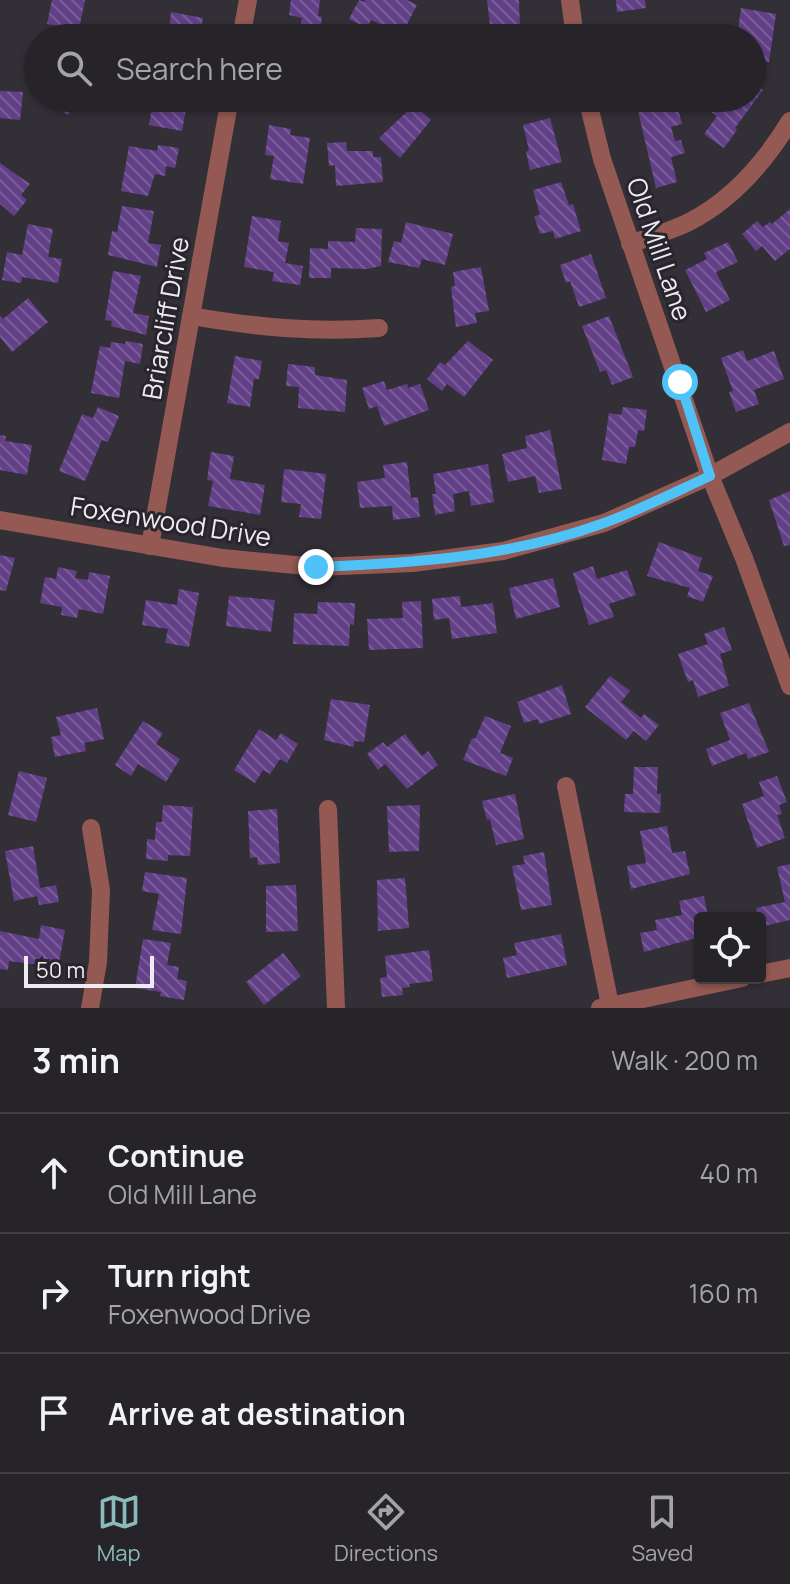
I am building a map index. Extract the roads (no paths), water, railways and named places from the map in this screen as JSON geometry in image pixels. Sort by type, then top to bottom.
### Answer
[{"type":"street","points":[[244,24],[248,0]]},
{"type":"street","points":[[570,0],[573,24]]},
{"type":"street","name":"Briarcliff Drive","points":[[150,546],[227,112]]},
{"type":"street","name":"Old Mill Lane","points":[[590,112],[602,159],[710,476],[744,558],[790,686]]},
{"type":"street","points":[[630,244],[689,222],[717,204],[757,168],[775,147],[790,121]]},
{"type":"street","points":[[191,316],[260,328],[341,331],[379,328]]},
{"type":"street","name":"Foxenwood Drive","points":[[0,520],[223,558],[316,567],[413,563],[503,551],[604,523],[710,476],[790,432]]},
{"type":"street","points":[[566,786],[604,1007],[713,984]]},
{"type":"street","points":[[328,809],[336,1008]]},
{"type":"street","points":[[90,1008],[98,962],[101,890],[91,828]]},
{"type":"street","points":[[766,973],[790,968]]}]
